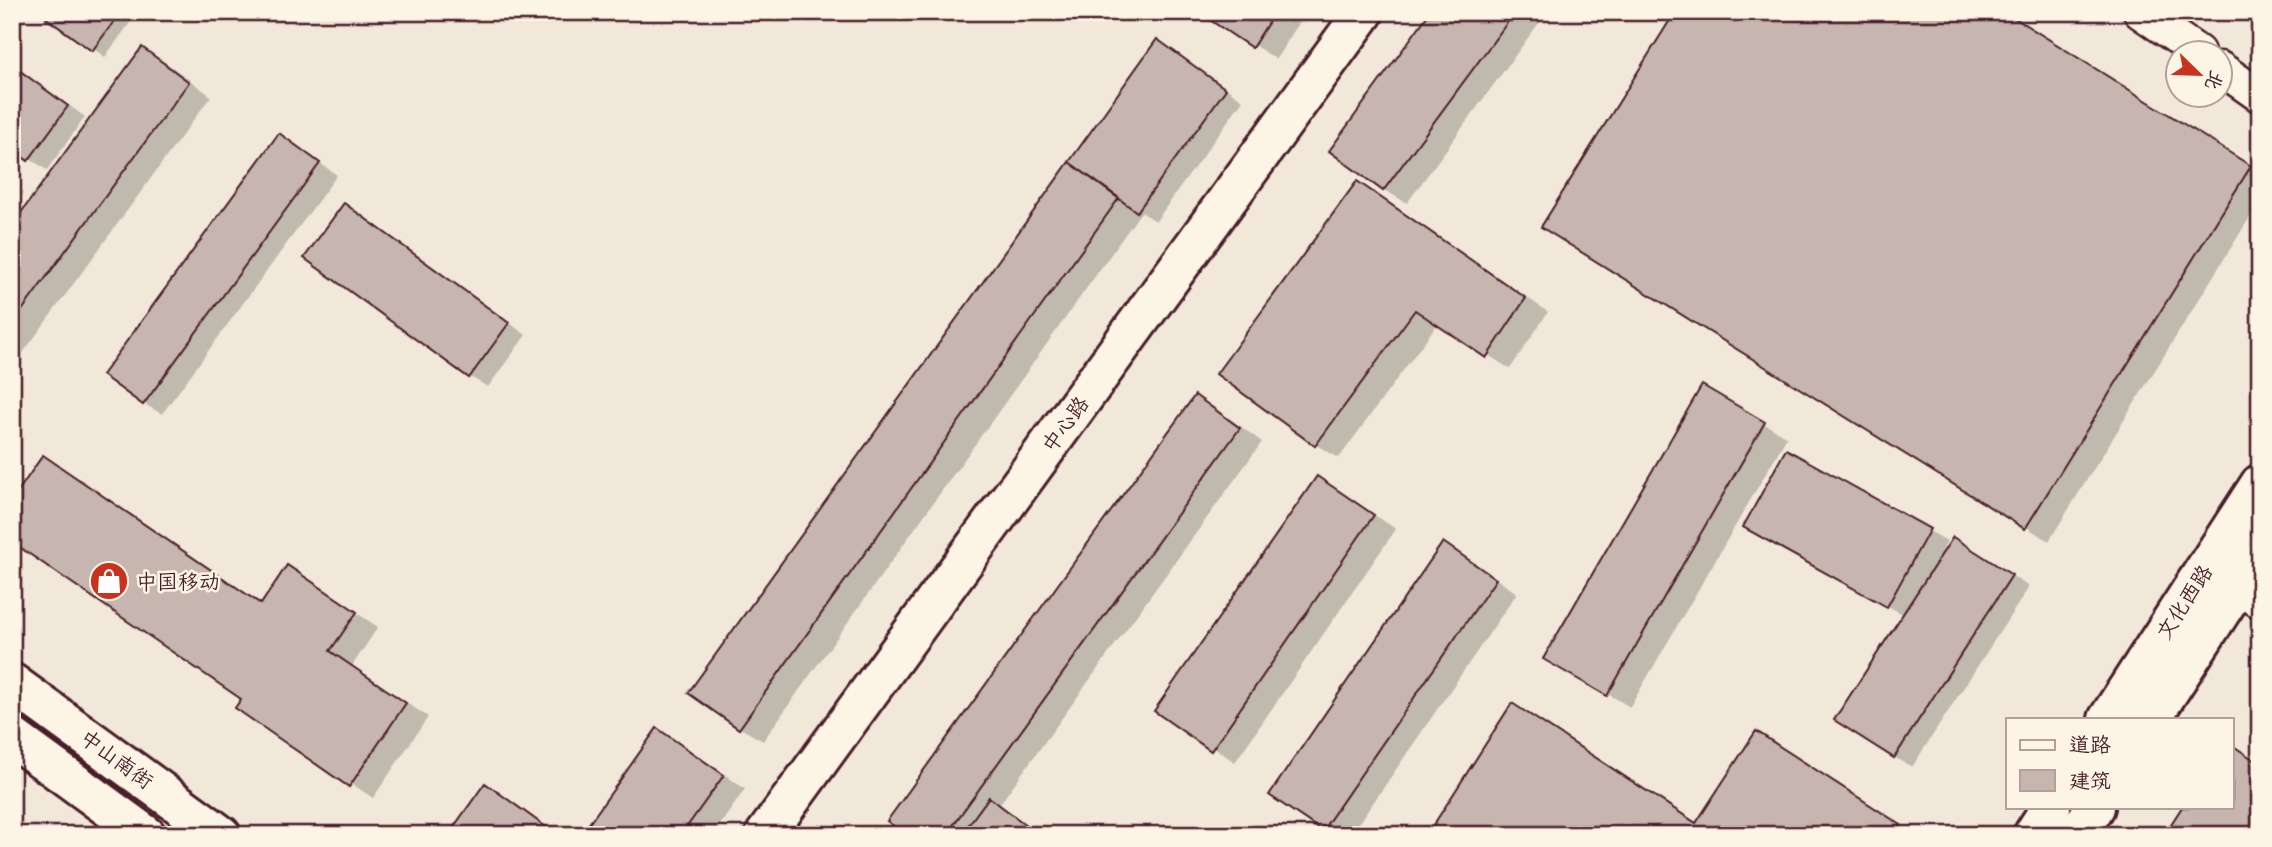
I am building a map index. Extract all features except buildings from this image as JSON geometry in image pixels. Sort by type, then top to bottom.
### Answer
[{"type":"street","name":"中心路","points":[[765,835],[1364,12]]},
{"type":"street","points":[[2140,12],[2178,38]]},
{"type":"street","points":[[2234,78],[2260,96]]},
{"type":"street","name":"文化西路","points":[[2109,718],[2235,585],[2260,484]]},
{"type":"street","name":"文化西路","points":[[2152,718],[2235,585],[2260,551]]},
{"type":"street","name":"中山南街","points":[[12,683],[221,835]]},
{"type":"street","name":"中山南街","points":[[12,737],[146,835]]},
{"type":"street","points":[[2033,835],[2051,808]]},
{"type":"street","points":[[2077,835],[2094,808]]},
{"type":"place","name":"中国移动","points":[[109,581]]}]
